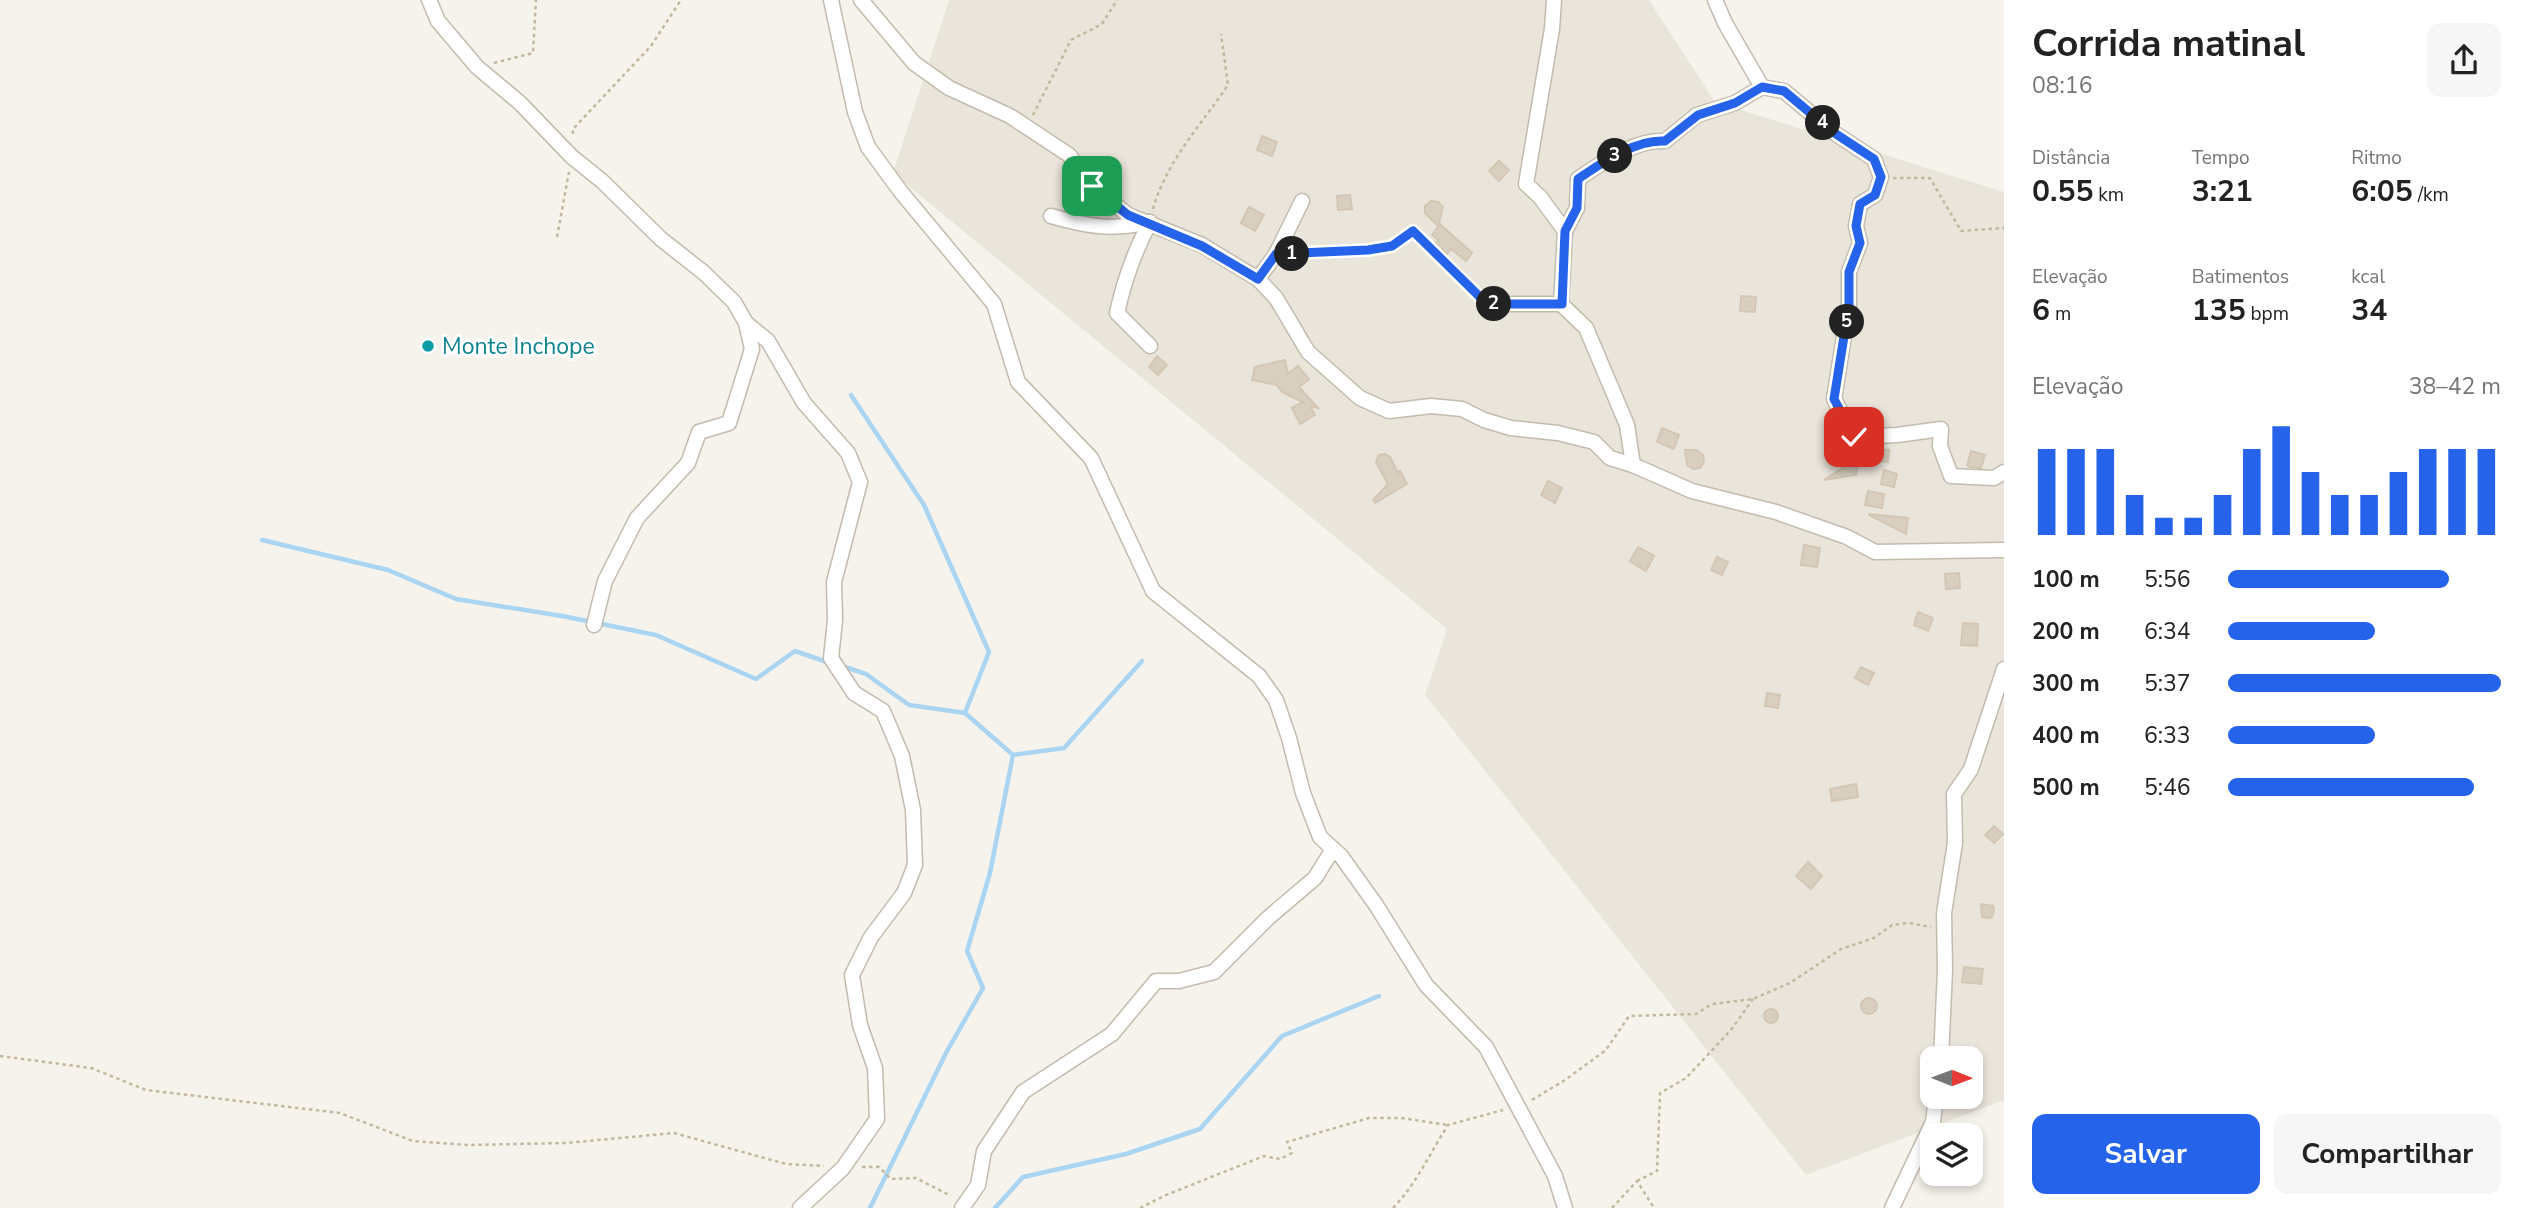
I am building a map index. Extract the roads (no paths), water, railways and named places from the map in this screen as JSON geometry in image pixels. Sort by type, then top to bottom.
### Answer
[{"type":"street","points":[[429,0],[438,21],[477,68],[520,103],[572,157],[602,181],[661,239],[703,272],[734,302],[746,323],[752,349],[729,423],[699,432],[688,463],[637,518],[605,581],[594,625]]},
{"type":"street","points":[[831,0],[855,112],[868,147],[901,192],[994,304],[1018,382],[1091,458],[1153,592],[1259,676],[1276,699],[1303,793],[1320,837],[1341,856],[1376,905],[1426,985],[1486,1047],[1556,1176],[1565,1208]]},
{"type":"street","points":[[861,0],[914,63],[948,88],[1010,116],[1069,155],[1092,186],[1128,215],[1202,246],[1258,279],[1276,298],[1308,352],[1360,398],[1389,411],[1431,406],[1462,409],[1484,420],[1511,428],[1558,433],[1594,442],[1610,458],[1692,491],[1754,505],[1847,537],[1875,552],[2004,550]]},
{"type":"street","points":[[1553,0],[1552,29],[1526,184],[1540,197],[1565,231]]},
{"type":"street","points":[[1715,0],[1725,23],[1762,87]]},
{"type":"street","points":[[1562,304],[1565,231],[1577,208],[1578,179],[1605,161],[1651,140],[1665,141],[1698,115],[1735,103],[1762,87],[1784,91],[1833,132],[1874,159],[1881,177],[1875,195],[1860,204],[1856,226],[1860,243],[1849,272],[1849,305],[1834,399],[1854,437],[1941,429],[1940,446],[1951,475],[1994,478],[2004,472]]},
{"type":"street","points":[[1258,279],[1276,254],[1302,201]]},
{"type":"street","points":[[1051,216],[1083,225],[1123,229],[1150,222]]},
{"type":"street","points":[[1150,222],[1125,276],[1117,313],[1150,346]]},
{"type":"street","points":[[1487,304],[1562,304],[1586,328],[1627,425],[1633,465]]},
{"type":"street","points":[[746,323],[768,341],[804,403],[848,453],[860,482],[834,582],[835,620],[831,658],[854,693],[883,711],[902,756],[913,810],[915,865],[904,893],[871,937],[852,975],[860,1026],[875,1068],[877,1119],[841,1168],[800,1208]]},
{"type":"street","points":[[1941,1046],[1944,913],[1955,843],[1954,794],[1971,769],[2004,669]]},
{"type":"street","points":[[964,1206],[978,1185],[984,1151],[1023,1092],[1112,1034],[1156,981],[1179,981],[1214,972],[1268,918],[1315,878],[1333,849]]},
{"type":"street","points":[[1892,1208],[1933,1122],[1934,1110]]},
{"type":"waterway","points":[[851,395],[924,505],[989,652],[965,713],[1013,755]]},
{"type":"waterway","points":[[262,540],[388,570],[456,599],[656,635],[756,679],[795,651],[830,663]]},
{"type":"waterway","points":[[870,1208],[946,1053],[983,988],[967,951],[990,873],[1013,755],[1064,748],[1142,661]]},
{"type":"waterway","points":[[842,666],[866,674],[909,705],[965,713]]},
{"type":"waterway","points":[[995,1208],[1023,1177],[1126,1154],[1200,1129],[1282,1036],[1379,996]]},
{"type":"place","name":"Monte Inchope","points":[[428,346]]}]
